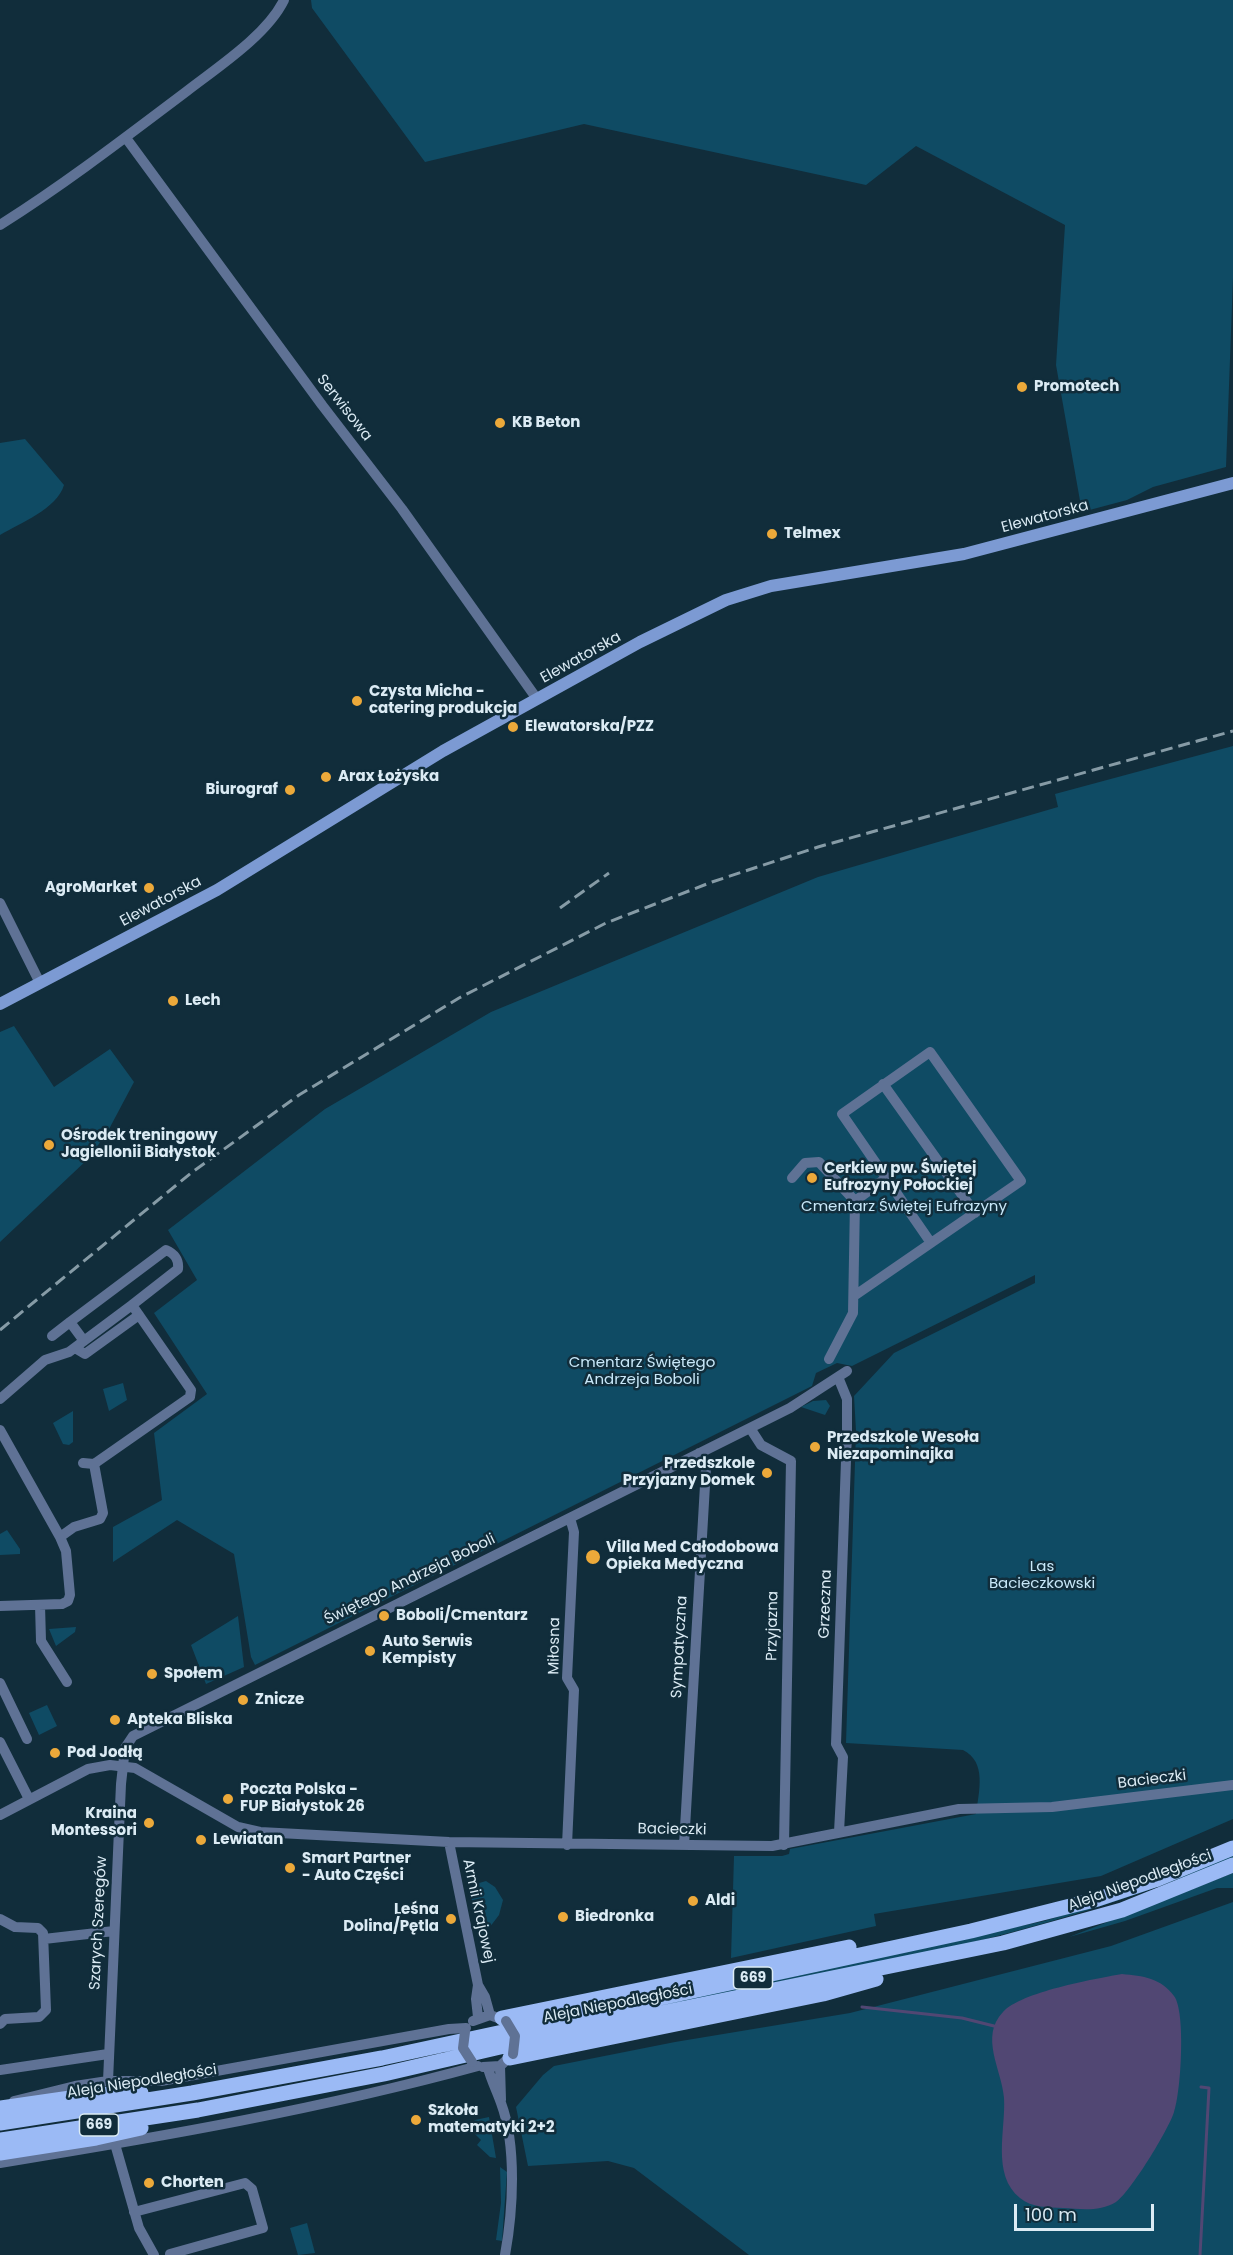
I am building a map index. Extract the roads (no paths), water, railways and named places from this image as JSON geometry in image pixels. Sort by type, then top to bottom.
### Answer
[{"type":"main road","name":"Aleja Niepodległości","points":[[0,2123],[192,2093],[393,2055],[971,1931],[1098,1899],[1155,1880],[1233,1848]]},
{"type":"main road","name":"Aleja Niepodległości","points":[[0,2140],[198,2110],[384,2074],[539,2038],[976,1949],[1122,1910],[1233,1866]]},
{"type":"main road","points":[[499,2018],[811,1954],[971,1931]]},
{"type":"main road","points":[[508,2059],[823,1994],[976,1949]]},
{"type":"main road","points":[[0,2107],[110,2093],[192,2093]]},
{"type":"main road","points":[[0,2153],[96,2138],[148,2126],[198,2110]]},
{"type":"street","points":[[0,225],[40,200],[126,138],[225,61],[273,19],[284,0]]},
{"type":"street","name":"Serwisowa","points":[[126,138],[303,380],[402,509],[537,699]]},
{"type":"street","name":"Elewatorska","points":[[0,1004],[217,890],[417,767],[687,617],[726,600],[763,588],[964,554],[1233,483]]},
{"type":"street","points":[[0,903],[40,983]]},
{"type":"street","points":[[854,1296],[975,1213],[1021,1181],[930,1052],[842,1114],[931,1243]]},
{"type":"street","points":[[884,1084],[975,1213]]},
{"type":"street","points":[[792,1178],[805,1163],[819,1162],[855,1201],[853,1313],[829,1359]]},
{"type":"street","points":[[855,1201],[886,1178]]},
{"type":"street","points":[[0,1399],[45,1360],[79,1345],[132,1305],[178,1269],[179,1262],[173,1253],[166,1250],[52,1336]]},
{"type":"street","points":[[60,1537],[74,1527],[100,1519],[103,1513],[89,1463],[190,1397],[191,1390],[132,1305]]},
{"type":"street","points":[[70,1322],[85,1354],[139,1315]]},
{"type":"street","name":"Świętego Andrzeja Boboli","points":[[122,1766],[128,1742],[140,1732],[810,1398],[843,1374]]},
{"type":"street","name":"Grzeczna","points":[[839,1832],[843,1757],[836,1744],[848,1432],[847,1399],[843,1374]]},
{"type":"street","name":"Przyjazna","points":[[750,1428],[760,1445],[791,1461],[784,1845]]},
{"type":"street","points":[[0,1430],[66,1551],[68,1601],[62,1604],[0,1606]]},
{"type":"street","name":"Sympatyczna","points":[[684,1845],[706,1468],[699,1453]]},
{"type":"street","name":"Miłosna","points":[[567,1845],[574,1690],[567,1678],[574,1532],[570,1518]]},
{"type":"street","points":[[40,1605],[41,1641],[67,1682]]},
{"type":"street","points":[[0,1683],[27,1739]]},
{"type":"street","points":[[0,1742],[29,1799]]},
{"type":"street","points":[[0,1815],[88,1769],[103,1765],[122,1766]]},
{"type":"street","name":"Bacieczki","points":[[122,1766],[146,1773],[238,1827],[249,1830],[449,1842],[567,1845],[784,1845],[959,1809],[1052,1807],[1233,1785]]},
{"type":"street","name":"Szarych Szeregów","points":[[108,2081],[122,1766]]},
{"type":"street","name":"Armii Krajowej","points":[[449,1842],[478,1985],[499,2018]]},
{"type":"street","points":[[0,1919],[15,1927],[38,1928],[44,1939],[46,2010],[43,2015],[5,2019],[0,2024]]},
{"type":"street","points":[[44,1939],[114,1931]]},
{"type":"street","name":"Armii Krajowej","points":[[478,1985],[476,1999],[478,2018]]},
{"type":"street","points":[[501,2104],[479,2065],[463,2048],[465,2030],[478,2018],[499,2018],[515,2036],[508,2059],[501,2104],[509,2151],[511,2210],[505,2255]]},
{"type":"street","points":[[0,2107],[43,2092],[108,2081],[161,2080],[449,2029],[465,2030]]},
{"type":"street","points":[[0,2070],[108,2054]]},
{"type":"street","points":[[0,2163],[115,2144],[386,2090],[508,2059]]},
{"type":"street","points":[[115,2144],[134,2212],[144,2240],[154,2255]]},
{"type":"street","points":[[134,2212],[245,2183],[252,2189],[263,2228],[170,2254]]},
{"type":"waterway","points":[[862,2007],[962,2018],[994,2026]]},
{"type":"waterway","points":[[1200,2255],[1209,2088],[1201,2087]]},
{"type":"railway","points":[[0,1330],[191,1173],[299,1095],[459,998],[606,923],[712,882],[818,847],[1233,731]]},
{"type":"railway","points":[[560,908],[609,873]]},
{"type":"place","name":"Promotech","points":[[1022,387]]},
{"type":"place","name":"KB Beton","points":[[500,423]]},
{"type":"place","name":"Telmex","points":[[772,534]]},
{"type":"place","name":"Czysta Micha - catering produkcja","points":[[357,701]]},
{"type":"place","name":"Elewatorska/PZZ","points":[[513,727]]},
{"type":"place","name":"Arax Łożyska","points":[[326,777]]},
{"type":"place","name":"Biurograf","points":[[290,790]]},
{"type":"place","name":"AgroMarket","points":[[149,888]]},
{"type":"place","name":"Lech","points":[[173,1001]]},
{"type":"place","name":"Ośrodek treningowy Jagiellonii Białystok","points":[[49,1145]]},
{"type":"place","name":"Cerkiew pw. Świętej Eufrozyny Połockiej","points":[[812,1178]]},
{"type":"place","name":"Przedszkole Wesoła Niezapominajka","points":[[815,1447]]},
{"type":"place","name":"Przedszkole Przyjazny Domek","points":[[767,1473]]},
{"type":"place","name":"Villa Med Całodobowa Opieka Medyczna","points":[[593,1557]]},
{"type":"place","name":"Boboli/Cmentarz","points":[[384,1616]]},
{"type":"place","name":"Auto Serwis Kempisty","points":[[370,1651]]},
{"type":"place","name":"Społem","points":[[152,1674]]},
{"type":"place","name":"Znicze","points":[[243,1700]]},
{"type":"place","name":"Apteka Bliska","points":[[115,1720]]},
{"type":"place","name":"Pod Jodłą","points":[[55,1753]]},
{"type":"place","name":"Poczta Polska - FUP Białystok 26","points":[[228,1799]]},
{"type":"place","name":"Kraina Montessori","points":[[149,1823]]},
{"type":"place","name":"Lewiatan","points":[[201,1840]]},
{"type":"place","name":"Smart Partner - Auto Części","points":[[290,1868]]},
{"type":"place","name":"Aldi","points":[[693,1901]]},
{"type":"place","name":"Biedronka","points":[[563,1917]]},
{"type":"place","name":"Leśna Dolina/Pętla","points":[[451,1919]]},
{"type":"place","name":"Szkoła matematyki 2+2","points":[[416,2120]]},
{"type":"place","name":"Chorten","points":[[149,2183]]},
{"type":"park label","name":"Cmentarz Świętej Eufrazyny","points":[[904,1207]]},
{"type":"park label","name":"Cmentarz Świętego Andrzeja Boboli","points":[[642,1372]]},
{"type":"park label","name":"Las Bacieczkowski","points":[[1042,1576]]}]
